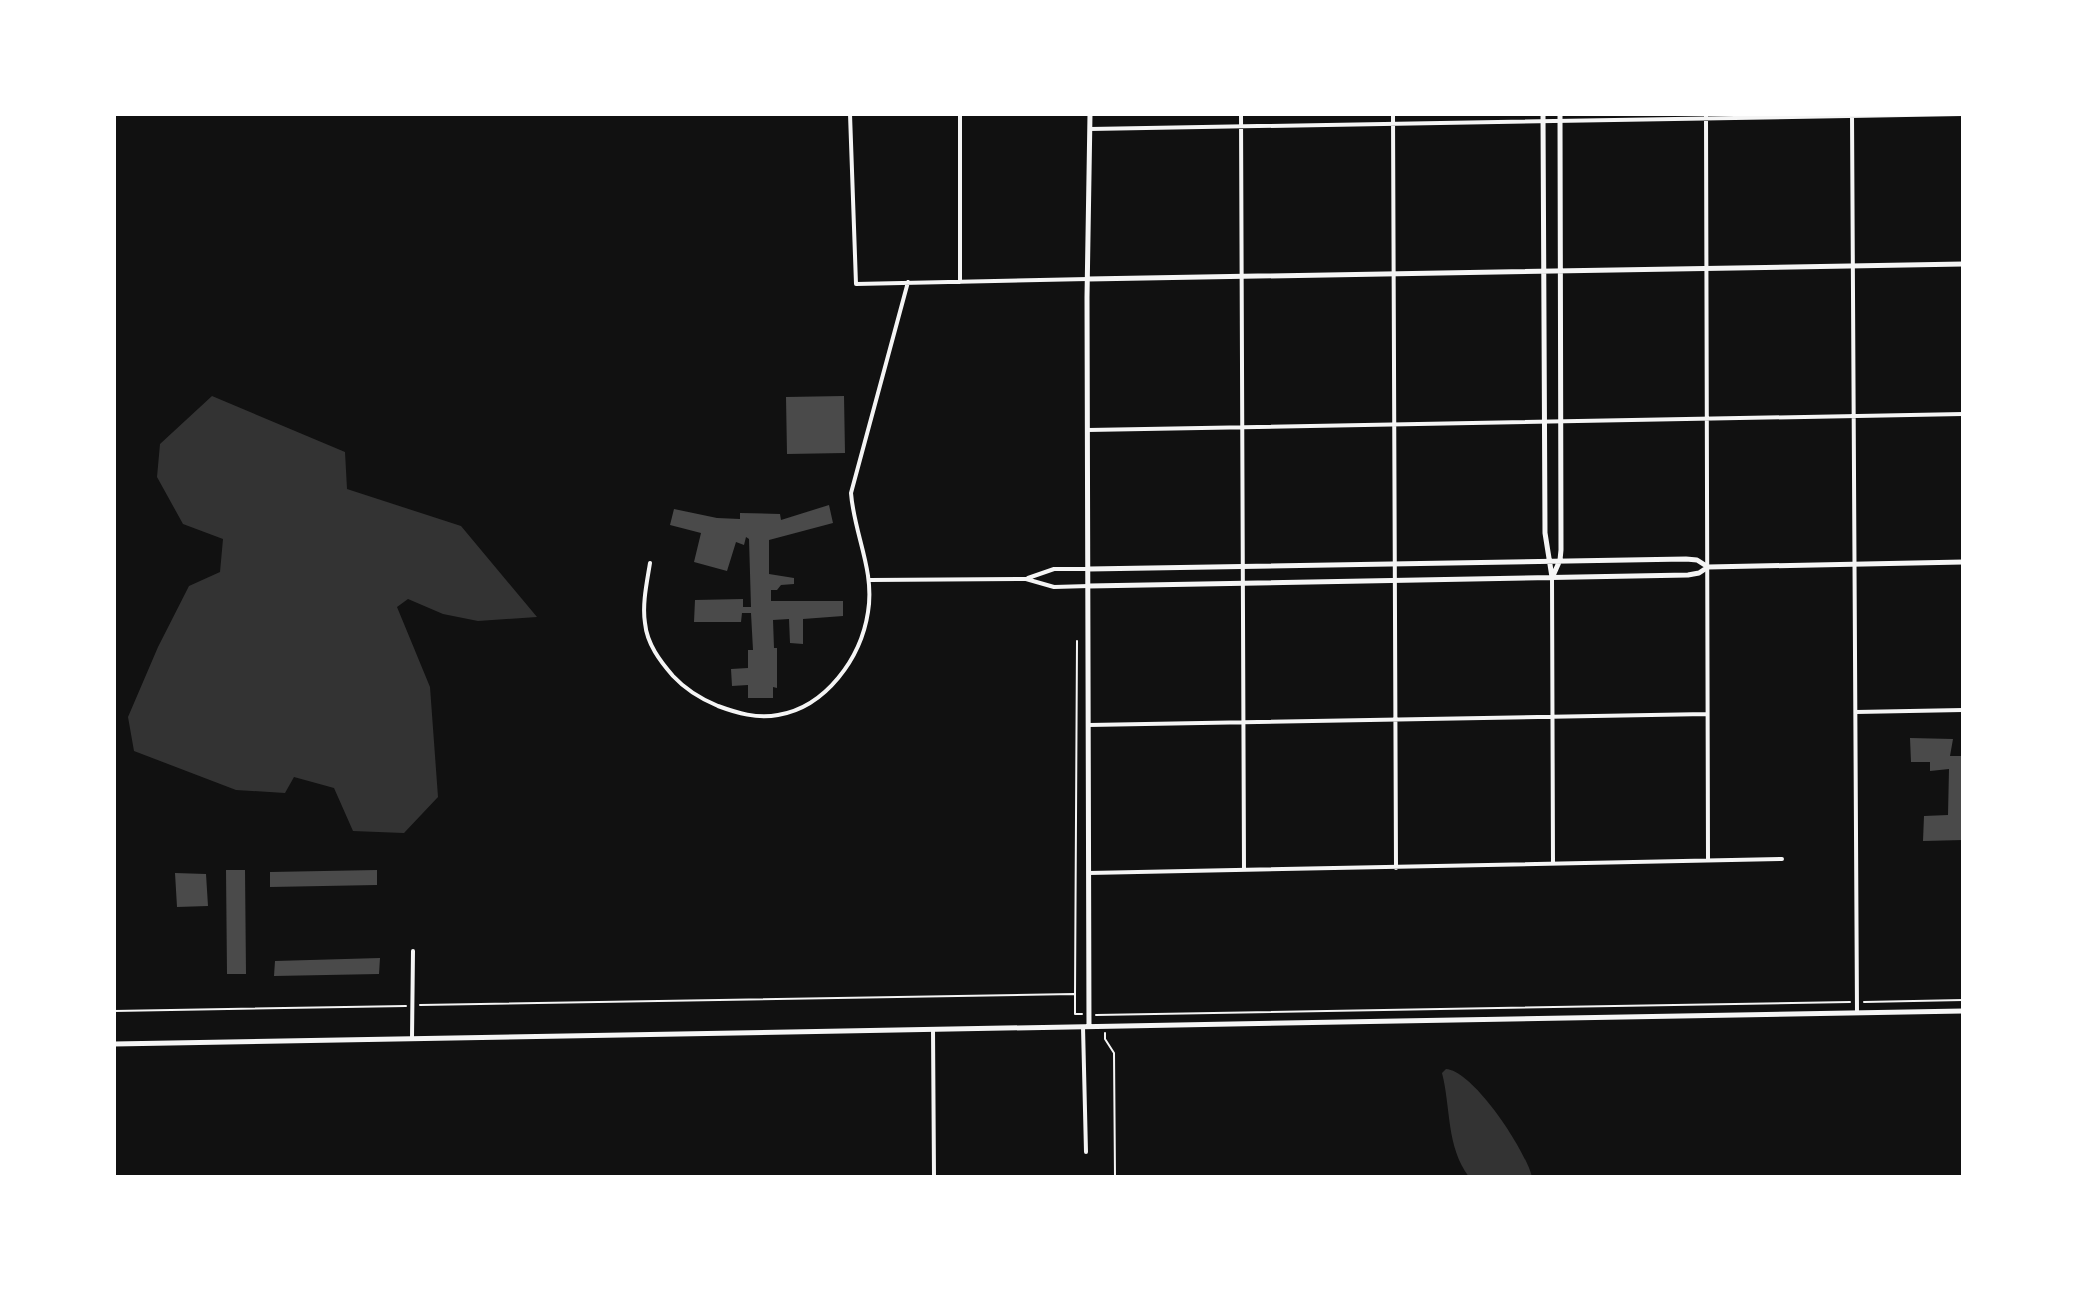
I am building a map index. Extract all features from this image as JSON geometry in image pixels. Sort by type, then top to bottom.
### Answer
[{"type":"street","points":[[850,114],[856,284],[1963,264]]},
{"type":"street","points":[[960,114],[960,282]]},
{"type":"street","points":[[1086,1152],[1086,1027],[1089,1015],[1090,114]]},
{"type":"street","points":[[1241,114],[1244,870]]},
{"type":"street","points":[[1393,114],[1396,868]]},
{"type":"street","points":[[1543,114],[1545,533],[1552,578],[1553,864]]},
{"type":"street","points":[[1090,129],[1543,122],[1560,118],[1963,114]]},
{"type":"street","points":[[1852,115],[1857,1013]]},
{"type":"street","points":[[1706,116],[1708,860]]},
{"type":"street","points":[[1552,578],[1560,560],[1560,118]]},
{"type":"street","points":[[650,563],[645,624],[648,639],[664,666],[691,693],[745,714],[777,716],[803,706],[835,683],[850,663],[865,625],[870,580],[852,509],[851,493],[908,282]]},
{"type":"street","points":[[1088,430],[1963,414]]},
{"type":"street","points":[[1026,579],[1054,569],[1560,560],[1686,559],[1697,560],[1708,567]]},
{"type":"street","points":[[870,580],[1026,579],[1054,587],[1243,584],[1688,575],[1708,567],[1963,562]]},
{"type":"street","points":[[1856,712],[1963,710]]},
{"type":"street","points":[[1089,725],[1707,714]]},
{"type":"street","points":[[1089,873],[1782,859]]},
{"type":"street","points":[[412,1038],[413,951]]},
{"type":"street","points":[[114,1044],[1963,1011]]},
{"type":"street","points":[[933,1029],[934,1177]]},
{"type":"path","points":[[1077,641],[1075,1014],[1963,1000]]},
{"type":"path","points":[[114,1011],[1075,994]]},
{"type":"path","points":[[1106,1027],[1105,1039],[1114,1053],[1115,1177]]},
{"type":"shaded area","points":[[212,396],[345,452],[347,489],[461,526],[537,617],[478,621],[443,614],[408,599],[397,607],[430,687],[438,797],[404,833],[353,831],[334,788],[294,777],[285,793],[236,790],[134,751],[128,717],[158,647],[189,586],[220,572],[223,539],[183,524],[157,477],[160,444]]},
{"type":"shaded area","points":[[1446,1069],[1457,1073],[1484,1097],[1510,1132],[1532,1177],[1469,1177],[1456,1153],[1453,1140],[1442,1073]]},
{"type":"building","points":[[844,396],[845,453],[787,454],[786,397]]},
{"type":"building","points":[[829,505],[833,523],[769,540],[769,574],[794,578],[794,584],[771,590],[771,601],[843,601],[843,616],[803,619],[803,644],[790,643],[789,619],[773,620],[777,688],[773,687],[773,698],[748,698],[748,685],[732,686],[731,669],[748,668],[748,650],[753,650],[751,613],[742,613],[741,622],[694,622],[695,600],[743,599],[743,607],[751,607],[749,539],[746,537],[744,545],[736,542],[727,571],[694,562],[701,533],[670,525],[674,509],[717,518],[740,519],[740,513],[780,514],[781,520]]},
{"type":"building","points":[[1910,738],[1953,739],[1950,756],[1963,756],[1963,840],[1923,841],[1924,816],[1948,815],[1949,769],[1930,771],[1930,762],[1911,762]]},
{"type":"building","points":[[226,870],[245,870],[246,974],[227,974]]},
{"type":"building","points":[[377,870],[377,885],[270,887],[270,872]]},
{"type":"building","points":[[175,873],[206,874],[208,906],[177,907]]},
{"type":"building","points":[[380,958],[379,974],[274,976],[275,961]]}]
